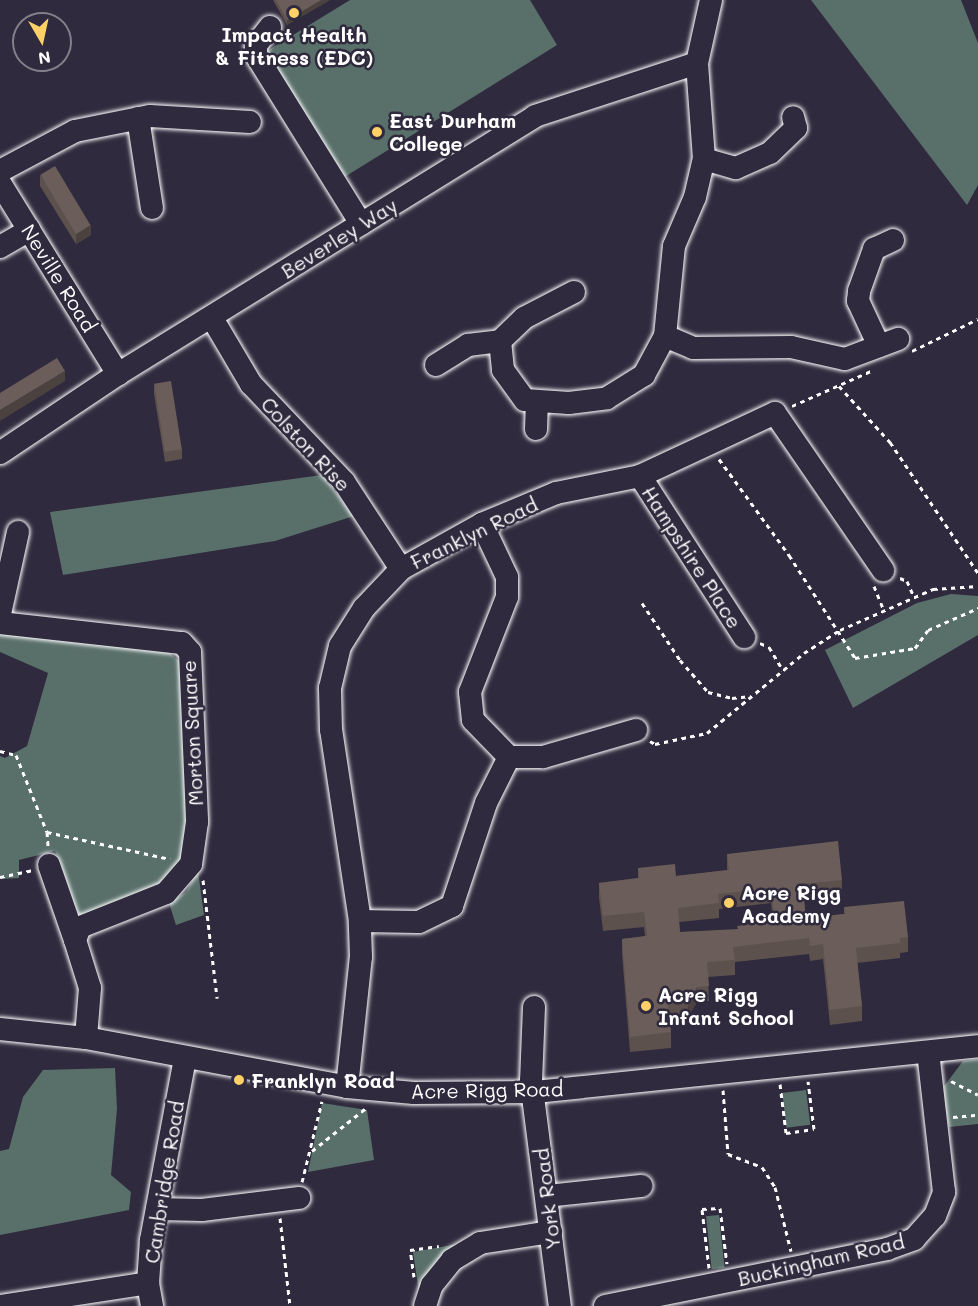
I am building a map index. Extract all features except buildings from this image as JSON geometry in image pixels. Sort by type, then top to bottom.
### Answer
[{"type":"street","points":[[500,341],[503,370],[525,400],[569,403],[607,398],[644,375],[665,336],[674,246],[695,197],[704,159],[697,63],[711,0]]},
{"type":"street","points":[[270,27],[256,45],[256,55],[361,224]]},
{"type":"street","name":"Beverley Way","points":[[0,453],[118,374],[212,318],[535,116],[697,63]]},
{"type":"street","points":[[704,159],[736,168],[770,153],[796,128],[793,117]]},
{"type":"street","points":[[138,118],[152,208]]},
{"type":"street","points":[[0,171],[75,131],[138,118],[250,122]]},
{"type":"street","name":"Neville Road","points":[[0,183],[118,374]]},
{"type":"street","points":[[0,247],[29,230]]},
{"type":"street","points":[[665,336],[693,348],[790,347],[845,359],[888,342],[858,301],[859,291],[874,249],[893,240]]},
{"type":"street","points":[[436,365],[468,345],[500,341],[524,318],[574,292]]},
{"type":"street","name":"Colston Rise","points":[[212,318],[251,384],[344,482],[401,569]]},
{"type":"street","points":[[536,429],[537,401]]},
{"type":"street","name":"Franklyn Road","points":[[347,1087],[361,957],[360,921],[331,730],[330,688],[340,646],[364,608],[401,569],[482,524],[556,493],[640,476],[775,413],[884,570]]},
{"type":"street","name":"Hampshire Place","points":[[640,476],[744,637]]},
{"type":"street","points":[[482,524],[507,577],[507,597],[470,692],[473,720],[509,757],[543,757],[636,730]]},
{"type":"street","points":[[0,614],[18,532]]},
{"type":"street","name":"Morton Square","points":[[0,623],[182,643],[190,652],[197,822],[190,864]]},
{"type":"street","points":[[360,921],[419,922],[452,906],[486,803],[509,757]]},
{"type":"street","points":[[75,940],[80,927],[166,893],[190,864]]},
{"type":"street","points":[[49,865],[90,988],[86,1038]]},
{"type":"street","name":"York Road","points":[[534,1006],[531,1081],[535,1092],[560,1306]]},
{"type":"street","name":"Acre Rigg Road","points":[[0,1029],[86,1038],[347,1087],[414,1093],[535,1092],[805,1064],[929,1061],[978,1046]]},
{"type":"street","name":"Cambridge Road","points":[[152,1306],[148,1283],[157,1209],[185,1058]]},
{"type":"street","name":"Buckingham Road","points":[[605,1306],[676,1299],[720,1283],[887,1249],[914,1239],[935,1216],[944,1192],[929,1061]]},
{"type":"street","points":[[547,1196],[641,1186]]},
{"type":"street","points":[[157,1209],[202,1210],[288,1200]]},
{"type":"street","points":[[425,1306],[432,1285],[452,1260],[480,1243],[551,1232]]},
{"type":"street","points":[[0,1306],[148,1283]]},
{"type":"path","points":[[839,386],[890,442],[978,573]]},
{"type":"path","points":[[708,444],[789,555],[855,658],[915,648],[928,630],[978,608]]},
{"type":"path","points":[[884,611],[873,587],[884,570],[908,581],[914,597]]},
{"type":"path","points":[[636,730],[655,744],[707,733],[783,670],[837,632],[933,590],[978,586]]},
{"type":"path","points":[[642,603],[680,660],[708,692],[732,698],[752,696]]},
{"type":"path","points":[[744,637],[769,647],[783,670]]},
{"type":"path","points":[[0,751],[16,755],[47,832],[201,866],[217,998]]},
{"type":"path","points":[[0,877],[15,877],[49,865]]},
{"type":"path","points":[[929,1061],[978,1095]]},
{"type":"path","points":[[778,1067],[786,1133],[814,1129],[805,1064]]},
{"type":"path","points":[[722,1073],[728,1154],[762,1167],[776,1187],[794,1268]]},
{"type":"path","points":[[290,1306],[288,1200],[311,1152],[322,1098]]},
{"type":"path","points":[[311,1152],[368,1105]]},
{"type":"path","points":[[936,1119],[978,1114]]},
{"type":"path","points":[[720,1208],[720,1283],[702,1209],[720,1208]]},
{"type":"green space","points":[[350,0],[530,0],[557,45],[343,178],[267,51]]},
{"type":"green space","points":[[811,0],[961,0],[978,43],[978,185],[967,205]]},
{"type":"green space","points":[[322,475],[354,516],[275,541],[63,575],[50,512]]},
{"type":"green space","points":[[951,594],[978,596],[978,635],[853,708],[825,650],[917,603]]},
{"type":"green space","points":[[0,632],[168,652],[183,664],[191,836],[181,868],[163,891],[87,919],[78,913],[55,851],[19,860],[19,878],[0,879],[0,756],[5,758],[27,746],[48,673],[0,652]]},
{"type":"green space","points":[[198,871],[204,915],[176,925],[169,903],[186,892]]},
{"type":"green space","points":[[978,1059],[978,1124],[949,1127],[942,1089],[963,1061]]},
{"type":"green space","points":[[115,1068],[117,1109],[111,1175],[131,1192],[129,1210],[0,1235],[0,1151],[9,1149],[23,1097],[43,1070]]},
{"type":"green space","points":[[806,1090],[810,1125],[786,1128],[782,1093]]},
{"type":"green space","points":[[322,1103],[367,1110],[374,1160],[308,1172]]},
{"type":"green space","points":[[719,1215],[725,1268],[712,1269],[706,1216]]},
{"type":"green space","points":[[458,1244],[419,1292],[413,1252]]},
{"type":"place","name":"Impact Health & Fitness (EDC)","points":[[294,13]]},
{"type":"place","name":"East Durham College","points":[[377,132]]},
{"type":"place","name":"Acre Rigg Academy","points":[[729,903]]},
{"type":"place","name":"Acre Rigg Infant School","points":[[646,1006]]},
{"type":"place","name":"Franklyn Road","points":[[239,1080]]}]
